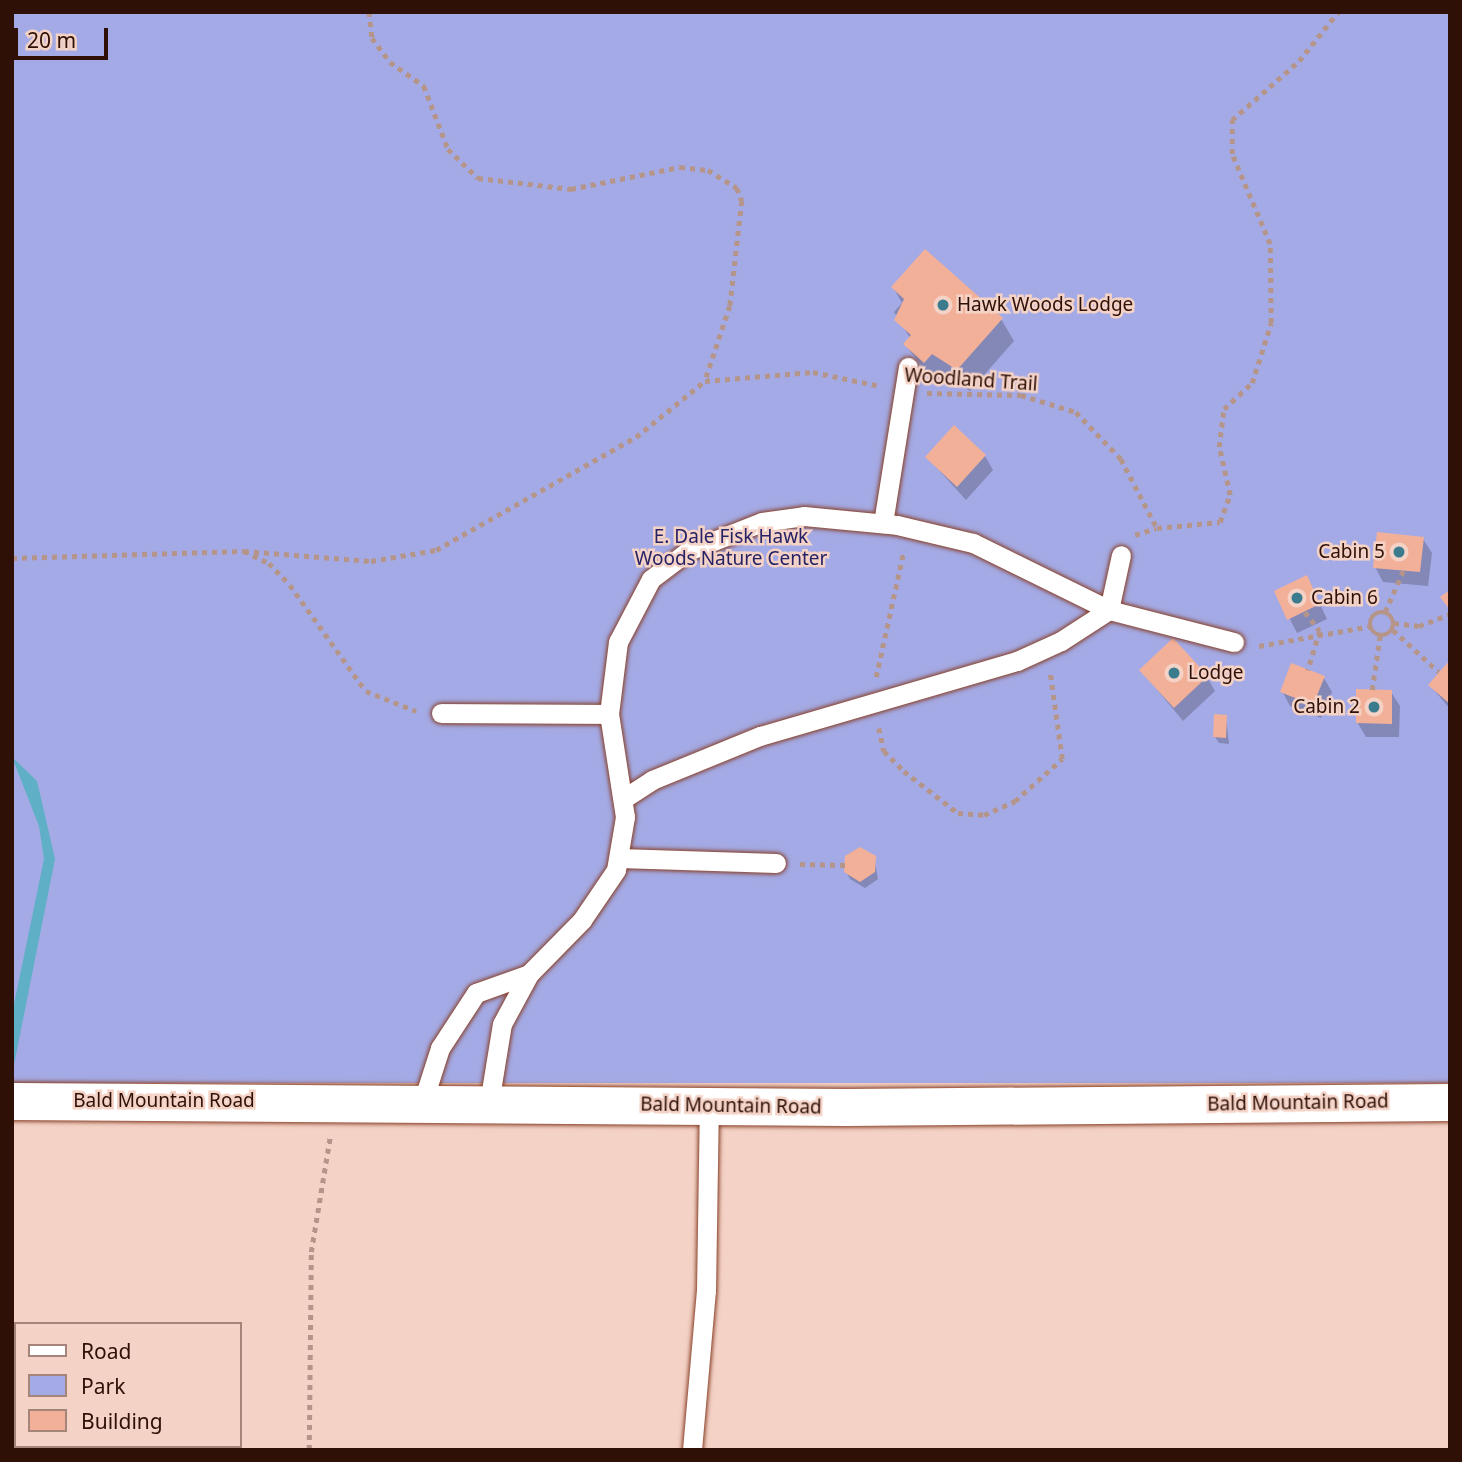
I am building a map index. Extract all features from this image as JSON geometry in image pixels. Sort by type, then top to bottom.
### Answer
[{"type":"street","name":"Bald Mountain Road","points":[[14,1101],[423,1101],[709,1105],[1450,1102]]},
{"type":"lane","points":[[883,523],[908,367]]},
{"type":"lane","points":[[489,1103],[502,1024],[529,974],[582,920],[619,858],[623,799],[609,714],[613,665],[628,615],[651,579],[688,551],[751,526],[804,516],[883,523],[912,528],[1017,561],[1109,610],[1234,642]]},
{"type":"lane","points":[[623,799],[652,780],[747,741],[1048,647],[1109,610],[1121,555]]},
{"type":"lane","points":[[441,713],[609,714]]},
{"type":"lane","points":[[619,858],[776,863]]},
{"type":"lane","points":[[423,1101],[440,1048],[476,993],[529,974]]},
{"type":"lane","points":[[692,1450],[706,1292],[709,1105]]},
{"type":"path","points":[[12,558],[244,551],[371,561],[436,550],[636,437],[705,381],[730,306],[742,201],[737,188],[708,170],[680,167],[571,188],[478,178],[448,149],[425,86],[390,62],[372,38],[369,12]]},
{"type":"path","name":"Woodland Trail","points":[[705,381],[813,372],[904,391],[1021,395],[1057,403],[1101,431],[1157,528],[1220,522],[1230,495],[1219,447],[1224,409],[1252,383],[1271,323],[1270,244],[1232,153],[1232,120],[1299,61],[1338,12]]},
{"type":"path","points":[[912,528],[875,666],[884,751],[958,813],[984,815],[1015,801],[1062,759],[1048,647]]},
{"type":"path","points":[[244,551],[269,563],[290,586],[366,691],[408,710],[441,713]]},
{"type":"path","points":[[1234,642],[1280,643],[1320,631],[1371,626],[1385,612],[1403,571]]},
{"type":"path","points":[[1305,612],[1320,631]]},
{"type":"path","points":[[1385,612],[1394,623],[1419,626],[1450,614]]},
{"type":"path","points":[[1393,630],[1394,623]]},
{"type":"path","points":[[1371,626],[1380,636]]},
{"type":"path","points":[[1380,636],[1393,630]]},
{"type":"path","points":[[1393,630],[1439,672]]},
{"type":"path","points":[[1308,670],[1320,631]]},
{"type":"path","points":[[1372,690],[1380,636]]},
{"type":"path","points":[[776,863],[845,865]]},
{"type":"path","points":[[309,1450],[311,1252],[330,1149],[330,1101]]},
{"type":"green space","name":"E. Dale Fisk Hawk Woods Nature Center","points":[[12,12],[1450,12],[1450,1083],[12,1083]]},
{"type":"shaded area","points":[[12,757],[37,781],[55,859],[12,1075],[12,1014],[44,859],[39,826]]},
{"type":"building","name":"Hawk Woods Lodge","points":[[925,249],[1003,318],[957,370],[932,354],[924,363],[903,344],[911,335],[894,320],[904,299],[891,287]]},
{"type":"building","points":[[954,425],[986,455],[957,487],[925,457]]},
{"type":"building","name":"Cabin 5","points":[[1377,532],[1424,537],[1420,572],[1373,568]]},
{"type":"building","name":"Cabin 6","points":[[1307,575],[1320,604],[1287,620],[1274,591]]},
{"type":"building","points":[[1450,590],[1450,610],[1440,597]]},
{"type":"building","name":"Lodge","points":[[1173,638],[1208,676],[1174,708],[1139,670]]},
{"type":"building","points":[[1450,660],[1450,704],[1428,685]]},
{"type":"building","points":[[1291,663],[1325,676],[1313,705],[1280,692]]},
{"type":"building","name":"Cabin 2","points":[[1356,689],[1392,690],[1392,724],[1356,723]]},
{"type":"building","points":[[1214,714],[1227,715],[1226,738],[1213,737]]},
{"type":"building","points":[[860,847],[876,856],[875,872],[860,882],[844,872],[845,856]]},
{"type":"place","name":"Hawk Woods Lodge","points":[[943,305]]},
{"type":"place","name":"Cabin 5","points":[[1399,552]]},
{"type":"place","name":"Cabin 6","points":[[1297,598]]},
{"type":"place","name":"Lodge","points":[[1174,673]]},
{"type":"place","name":"Cabin 2","points":[[1374,707]]}]
